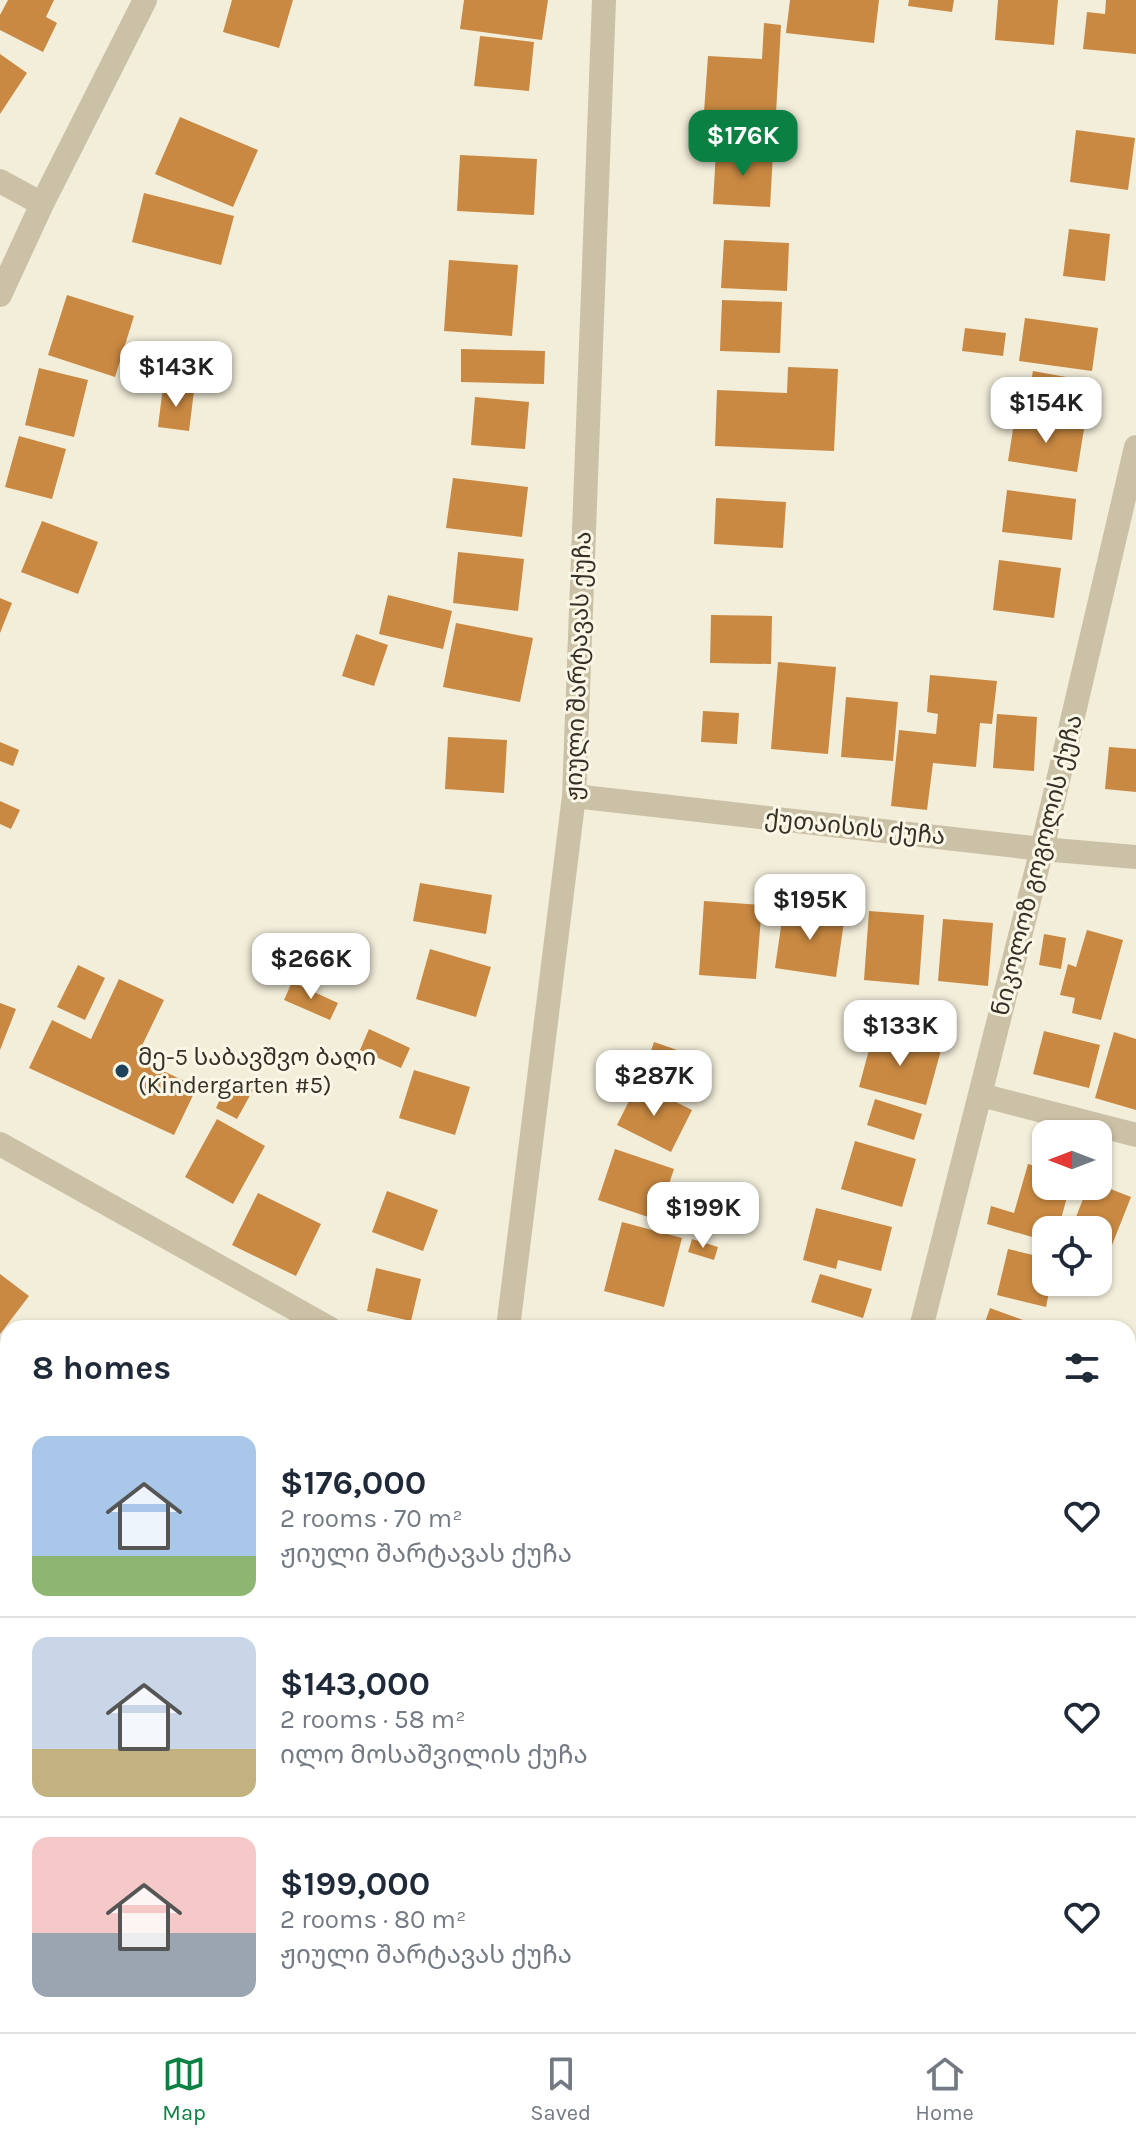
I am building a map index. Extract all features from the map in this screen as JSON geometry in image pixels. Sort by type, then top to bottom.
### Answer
[{"type":"street","points":[[0,295],[42,204],[145,0]]},
{"type":"street","name":"ჟიული შარტავას ქუჩა","points":[[509,1320],[574,796],[604,0]]},
{"type":"street","points":[[0,181],[42,204]]},
{"type":"street","name":"ნიკოლოზ გოგოლის ქუჩა","points":[[923,1320],[1042,849],[1136,447]]},
{"type":"street","name":"ქუთაისის ქუჩა","points":[[574,796],[1136,857]]},
{"type":"street","points":[[981,1095],[1136,1135]]},
{"type":"street","points":[[0,1144],[315,1320]]},
{"type":"building","points":[[8,0],[54,0],[46,17],[57,23],[43,52],[0,30],[0,15]]},
{"type":"building","points":[[232,0],[293,0],[279,48],[223,32]]},
{"type":"building","points":[[464,0],[548,0],[542,40],[460,29]]},
{"type":"building","points":[[790,0],[879,0],[874,43],[786,33]]},
{"type":"building","points":[[909,0],[954,0],[952,12],[908,6]]},
{"type":"building","points":[[998,0],[1058,0],[1054,45],[995,40]]},
{"type":"building","points":[[1106,0],[1136,0],[1136,54],[1083,49],[1087,12],[1105,14]]},
{"type":"building","points":[[764,23],[781,25],[775,131],[703,126],[708,56],[762,59]]},
{"type":"building","points":[[480,36],[534,42],[529,91],[474,86]]},
{"type":"building","points":[[0,54],[27,73],[0,114]]},
{"type":"building","points":[[180,117],[258,150],[233,207],[155,174]]},
{"type":"building","points":[[1076,130],[1135,138],[1128,190],[1070,182]]},
{"type":"building","points":[[716,150],[773,153],[770,207],[713,204]]},
{"type":"building","points":[[460,155],[537,159],[534,215],[457,211]]},
{"type":"building","points":[[144,193],[234,216],[221,265],[132,242]]},
{"type":"building","points":[[1069,229],[1110,234],[1105,281],[1063,276]]},
{"type":"building","points":[[724,240],[789,243],[787,291],[721,288]]},
{"type":"building","points":[[449,260],[518,265],[512,336],[444,331]]},
{"type":"building","points":[[67,295],[134,316],[115,377],[48,355]]},
{"type":"building","points":[[722,300],[782,302],[780,353],[720,351]]},
{"type":"building","points":[[1025,318],[1098,328],[1092,371],[1019,361]]},
{"type":"building","points":[[965,328],[1006,333],[1003,356],[962,351]]},
{"type":"building","points":[[461,349],[545,351],[544,384],[461,382]]},
{"type":"building","points":[[788,367],[838,369],[834,451],[715,446],[717,390],[787,393]]},
{"type":"building","points":[[39,368],[88,380],[74,437],[25,425]]},
{"type":"building","points":[[1033,371],[1094,382],[1088,420],[1026,409]]},
{"type":"building","points":[[163,387],[194,391],[189,431],[158,427]]},
{"type":"building","points":[[475,397],[529,402],[525,449],[471,445]]},
{"type":"building","points":[[1015,417],[1084,429],[1077,472],[1008,461]]},
{"type":"building","points":[[19,436],[66,449],[52,499],[5,487]]},
{"type":"building","points":[[453,478],[528,487],[522,537],[446,528]]},
{"type":"building","points":[[1007,490],[1076,499],[1072,540],[1002,532]]},
{"type":"building","points":[[716,498],[786,502],[783,548],[714,544]]},
{"type":"building","points":[[42,521],[98,542],[78,594],[21,572]]},
{"type":"building","points":[[458,552],[524,559],[518,611],[453,603]]},
{"type":"building","points":[[999,560],[1061,568],[1054,618],[993,610]]},
{"type":"building","points":[[388,595],[452,611],[443,649],[379,634]]},
{"type":"building","points":[[0,598],[12,603],[0,633]]},
{"type":"building","points":[[711,615],[772,616],[771,664],[710,663]]},
{"type":"building","points":[[456,623],[533,638],[520,702],[443,687]]},
{"type":"building","points":[[356,634],[388,645],[374,686],[342,676]]},
{"type":"building","points":[[778,662],[836,667],[828,754],[771,749]]},
{"type":"building","points":[[930,675],[997,681],[992,724],[980,723],[976,767],[933,763],[927,810],[891,806],[899,730],[936,734],[938,714],[927,712]]},
{"type":"building","points":[[846,697],[898,702],[893,761],[841,757]]},
{"type":"building","points":[[703,711],[739,713],[737,744],[701,742]]},
{"type":"building","points":[[997,714],[1037,717],[1034,771],[993,768]]},
{"type":"building","points":[[448,737],[507,740],[504,793],[445,789]]},
{"type":"building","points":[[0,742],[19,750],[13,766],[0,761]]},
{"type":"building","points":[[1109,747],[1136,749],[1136,792],[1105,789]]},
{"type":"building","points":[[0,801],[20,810],[11,829],[0,824]]},
{"type":"building","points":[[420,883],[492,895],[486,934],[413,921]]},
{"type":"building","points":[[704,901],[762,905],[756,979],[699,975]]},
{"type":"building","points":[[784,906],[845,915],[836,977],[775,968]]},
{"type":"building","points":[[869,911],[924,915],[919,985],[864,980]]},
{"type":"building","points":[[943,919],[993,923],[988,986],[938,981]]},
{"type":"building","points":[[1087,930],[1123,940],[1101,1020],[1072,1013],[1075,998],[1060,995],[1068,964],[1076,967]]},
{"type":"building","points":[[1044,934],[1066,938],[1061,969],[1039,965]]},
{"type":"building","points":[[430,949],[491,967],[476,1017],[416,999]]},
{"type":"building","points":[[78,965],[105,978],[85,1020],[57,1007]]},
{"type":"building","points":[[119,979],[164,1000],[136,1058],[197,1087],[174,1135],[29,1068],[52,1020],[91,1039]]},
{"type":"building","points":[[292,982],[338,1003],[330,1020],[284,1000]]},
{"type":"building","points":[[0,1003],[16,1009],[0,1050]]},
{"type":"building","points":[[369,1029],[410,1048],[401,1068],[360,1050]]},
{"type":"building","points":[[874,1031],[941,1050],[926,1105],[859,1087]]},
{"type":"building","points":[[1044,1031],[1100,1045],[1089,1088],[1033,1074]]},
{"type":"building","points":[[1114,1032],[1136,1039],[1136,1110],[1095,1098]]},
{"type":"building","points":[[654,1042],[706,1060],[694,1094],[642,1077]]},
{"type":"building","points":[[414,1070],[470,1087],[455,1135],[399,1118]]},
{"type":"building","points":[[230,1078],[253,1090],[237,1119],[216,1108]]},
{"type":"building","points":[[638,1083],[692,1110],[671,1152],[617,1125]]},
{"type":"building","points":[[875,1099],[922,1114],[914,1140],[867,1125]]},
{"type":"building","points":[[217,1119],[265,1146],[233,1204],[185,1177]]},
{"type":"building","points":[[855,1141],[916,1159],[902,1207],[841,1189]]},
{"type":"building","points":[[615,1149],[674,1169],[657,1220],[598,1200]]},
{"type":"building","points":[[1028,1164],[1032,1165],[1032,1200],[1066,1200],[1062,1216],[1032,1216],[1032,1237],[987,1224],[991,1206],[1014,1213]]},
{"type":"building","points":[[1112,1190],[1131,1197],[1112,1245],[1112,1216],[1076,1216],[1083,1200],[1112,1200]]},
{"type":"building","points":[[387,1191],[438,1210],[423,1251],[372,1232]]},
{"type":"building","points":[[258,1193],[321,1224],[296,1276],[232,1245]]},
{"type":"building","points":[[816,1208],[892,1227],[881,1271],[838,1260],[836,1269],[803,1260]]},
{"type":"building","points":[[622,1222],[682,1238],[664,1307],[604,1291]]},
{"type":"building","points":[[692,1239],[718,1247],[714,1260],[688,1252]]},
{"type":"building","points":[[1008,1249],[1032,1255],[1032,1296],[1048,1296],[1046,1307],[997,1295]]},
{"type":"building","points":[[376,1268],[421,1279],[411,1320],[367,1311]]},
{"type":"building","points":[[0,1274],[29,1296],[11,1320],[0,1320]]},
{"type":"building","points":[[820,1274],[872,1289],[863,1318],[811,1302]]},
{"type":"building","points":[[990,1308],[1023,1320],[986,1320]]},
{"type":"place","name":"მე-5 საბავშვო ბაღი (Kindergarten #5)","points":[[122,1071]]}]
